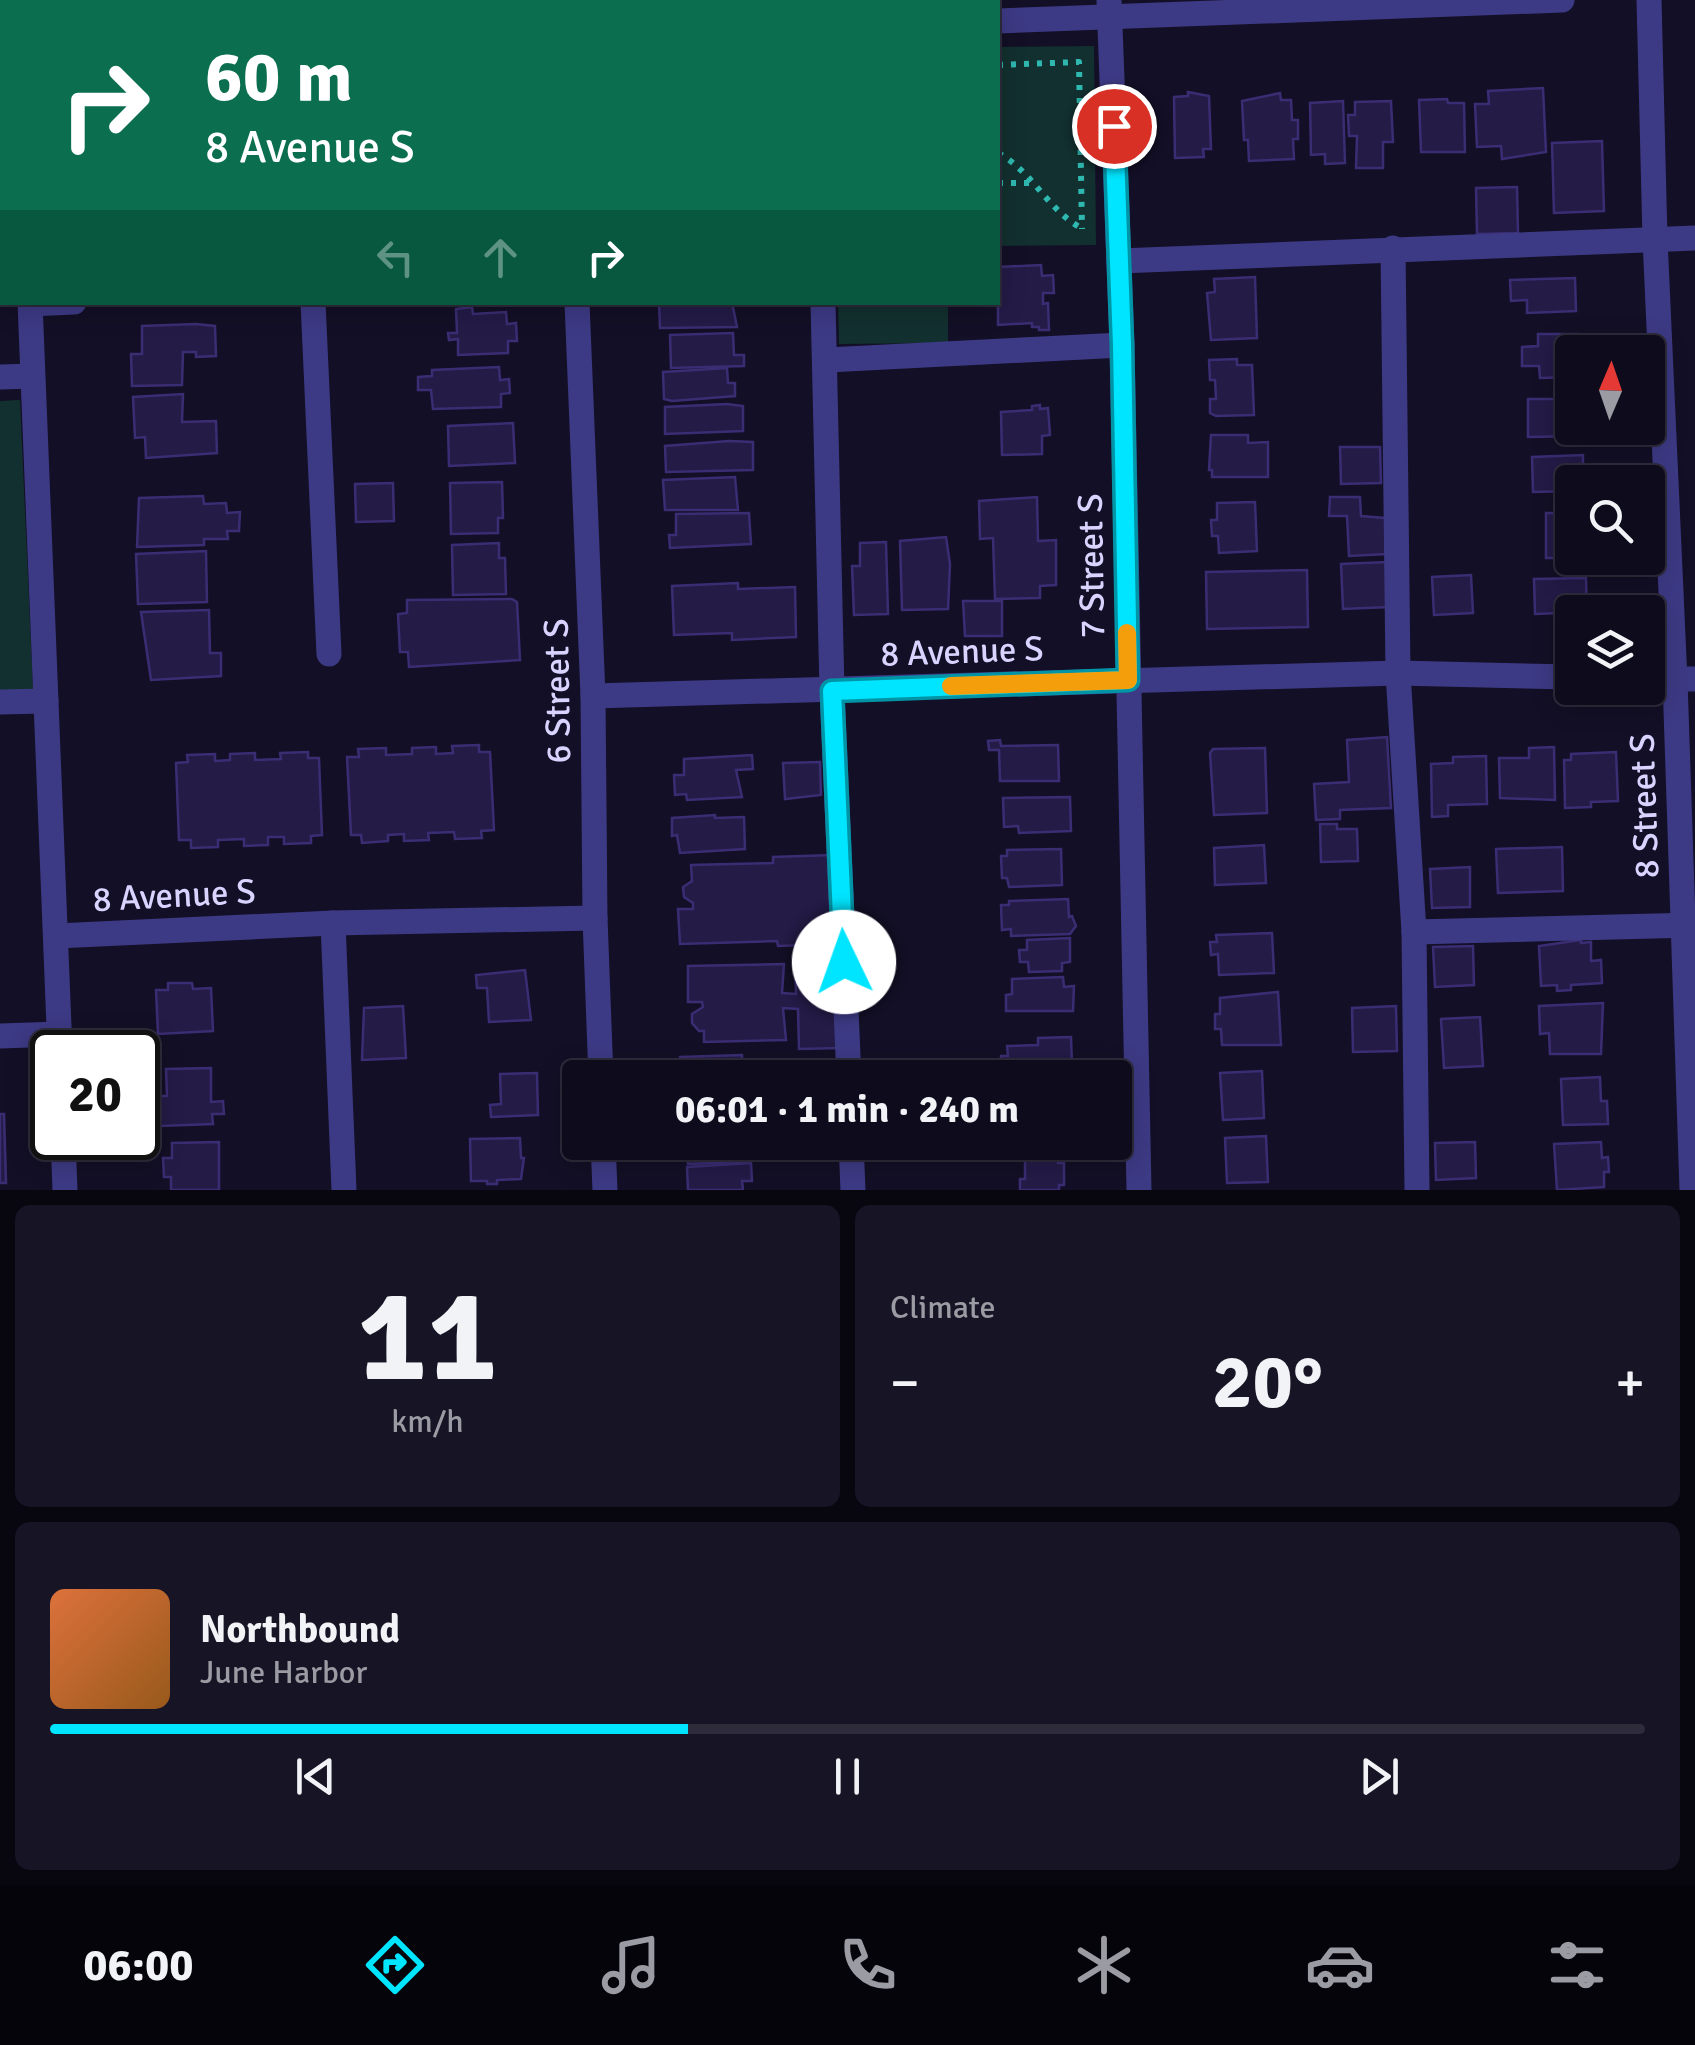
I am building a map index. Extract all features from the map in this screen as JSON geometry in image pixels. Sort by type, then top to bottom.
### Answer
[{"type":"street","points":[[1000,21],[1109,9],[1562,0]]},
{"type":"street","name":"8 Street S","points":[[1649,0],[1655,238],[1685,679],[1692,1190]]},
{"type":"street","name":"7 Street S","points":[[1109,9],[1122,345],[1139,1190]]},
{"type":"street","points":[[1119,261],[1695,238]]},
{"type":"street","points":[[1394,248],[1398,673],[1414,932],[1417,1190]]},
{"type":"street","points":[[30,305],[59,1030]]},
{"type":"street","points":[[313,305],[330,654]]},
{"type":"street","name":"6 Street S","points":[[577,305],[593,696],[600,1060]]},
{"type":"street","points":[[824,305],[832,691],[847,1060]]},
{"type":"street","points":[[826,360],[1122,345]]},
{"type":"street","points":[[0,377],[32,376]]},
{"type":"street","name":"8 Avenue S","points":[[593,696],[1398,673],[1555,678]]},
{"type":"street","points":[[0,702],[46,700]]},
{"type":"street","name":"8 Avenue S","points":[[56,936],[595,918]]},
{"type":"street","points":[[333,924],[344,1190]]},
{"type":"street","points":[[1414,932],[1689,925]]},
{"type":"street","points":[[0,1036],[30,1040]]},
{"type":"street","points":[[65,1160],[66,1190]]},
{"type":"street","points":[[604,1160],[605,1190]]},
{"type":"street","points":[[852,1160],[853,1190]]},
{"type":"path","points":[[1000,64],[1079,62],[1082,228]]},
{"type":"path","points":[[1000,154],[1020,167],[1052,204],[1082,228],[1119,235]]},
{"type":"path","points":[[1000,182],[1033,183]]},
{"type":"green space","points":[[1094,46],[1096,245],[1000,246],[1000,47]]},
{"type":"green space","points":[[838,305],[948,305],[948,343],[839,344]]},
{"type":"green space","points":[[20,400],[33,690],[0,691],[0,401]]},
{"type":"building","points":[[1543,88],[1546,152],[1502,159],[1501,146],[1477,147],[1475,104],[1489,104],[1488,91]]},
{"type":"building","points":[[1188,92],[1209,96],[1211,149],[1203,149],[1204,157],[1175,158],[1174,97],[1188,96]]},
{"type":"building","points":[[1280,93],[1281,100],[1291,100],[1292,120],[1298,120],[1298,139],[1293,139],[1294,159],[1249,161],[1242,101]]},
{"type":"building","points":[[1447,99],[1448,103],[1464,103],[1465,152],[1421,152],[1419,100]]},
{"type":"building","points":[[1343,101],[1345,163],[1325,164],[1325,154],[1311,155],[1310,103]]},
{"type":"building","points":[[1391,101],[1393,142],[1383,142],[1383,168],[1356,168],[1357,136],[1349,136],[1348,115],[1355,115],[1355,102]]},
{"type":"building","points":[[1602,141],[1604,211],[1554,213],[1552,143]]},
{"type":"building","points":[[1517,187],[1518,233],[1477,234],[1476,188]]},
{"type":"building","points":[[1041,265],[1042,276],[1053,275],[1054,293],[1043,293],[1043,304],[1048,303],[1049,330],[1039,330],[1032,323],[998,325],[1000,267]]},
{"type":"building","points":[[1255,277],[1257,338],[1211,340],[1207,293],[1215,292],[1214,279]]},
{"type":"building","points":[[1575,278],[1576,311],[1527,313],[1527,300],[1511,301],[1510,280]]},
{"type":"building","points":[[659,305],[733,305],[737,327],[660,328]]},
{"type":"building","points":[[472,307],[473,314],[506,312],[507,324],[516,323],[517,341],[508,341],[508,353],[458,355],[458,339],[449,340],[448,333],[457,333],[456,309]]},
{"type":"building","points":[[142,326],[215,326],[216,356],[196,357],[196,352],[183,352],[182,385],[132,386],[131,354],[142,354]]},
{"type":"building","points":[[733,333],[734,355],[744,355],[744,366],[671,368],[670,335]]},
{"type":"building","points":[[1538,334],[1577,334],[1555,335],[1555,378],[1540,378],[1539,366],[1522,366],[1522,347],[1538,346]]},
{"type":"building","points":[[1237,359],[1237,365],[1252,365],[1254,415],[1216,416],[1210,413],[1210,399],[1216,399],[1209,360]]},
{"type":"building","points":[[499,367],[500,380],[509,379],[510,393],[501,394],[501,407],[433,409],[431,390],[418,390],[418,377],[432,376],[432,370]]},
{"type":"building","points":[[727,368],[728,383],[735,383],[735,396],[664,399],[663,372]]},
{"type":"building","points":[[183,394],[182,422],[216,421],[217,453],[146,458],[145,437],[135,438],[133,397]]},
{"type":"building","points":[[1528,399],[1555,399],[1555,436],[1528,437]]},
{"type":"building","points":[[1040,405],[1040,409],[1048,408],[1050,435],[1042,436],[1042,454],[1002,455],[1001,412],[1032,410],[1032,406]]},
{"type":"building","points":[[743,406],[743,431],[665,434],[665,407]]},
{"type":"building","points":[[513,423],[515,463],[449,466],[448,426]]},
{"type":"building","points":[[1211,435],[1248,435],[1248,443],[1268,442],[1268,477],[1212,477]]},
{"type":"building","points":[[753,442],[753,470],[666,472],[665,446]]},
{"type":"building","points":[[1340,447],[1380,447],[1381,483],[1341,484]]},
{"type":"building","points":[[1583,455],[1583,465],[1555,465],[1555,491],[1533,492],[1532,457]]},
{"type":"building","points":[[735,477],[738,510],[665,510],[663,480]]},
{"type":"building","points":[[502,482],[503,518],[498,518],[498,533],[451,534],[450,483]]},
{"type":"building","points":[[393,483],[394,521],[356,522],[355,484]]},
{"type":"building","points":[[203,496],[204,504],[226,503],[227,513],[240,512],[239,531],[227,531],[228,539],[204,539],[204,545],[137,547],[139,498]]},
{"type":"building","points":[[1037,497],[1038,541],[1056,540],[1056,585],[1040,586],[1040,598],[995,599],[993,538],[980,539],[979,501]]},
{"type":"building","points":[[1330,497],[1360,497],[1361,516],[1385,518],[1387,554],[1349,556],[1347,516],[1329,516]]},
{"type":"building","points":[[1255,502],[1257,551],[1219,553],[1218,536],[1212,536],[1211,520],[1217,520],[1217,503]]},
{"type":"building","points":[[749,513],[751,544],[670,548],[669,535],[676,535],[676,514]]},
{"type":"building","points":[[1546,513],[1555,513],[1555,558],[1546,558]]},
{"type":"building","points":[[946,537],[950,564],[948,609],[902,610],[900,541]]},
{"type":"building","points":[[886,542],[888,614],[854,615],[852,566],[860,566],[860,543]]},
{"type":"building","points":[[499,543],[499,558],[505,558],[506,594],[453,595],[452,545]]},
{"type":"building","points":[[206,551],[207,602],[138,604],[136,554]]},
{"type":"building","points":[[1387,562],[1389,607],[1343,609],[1341,564]]},
{"type":"building","points":[[1307,570],[1308,627],[1207,629],[1206,572]]},
{"type":"building","points":[[1471,575],[1473,613],[1434,615],[1432,577]]},
{"type":"building","points":[[1586,578],[1586,595],[1555,595],[1555,613],[1535,614],[1534,579]]},
{"type":"building","points":[[738,583],[738,589],[795,587],[796,637],[732,640],[732,633],[674,635],[672,586]]},
{"type":"building","points":[[407,600],[517,602],[520,660],[409,667],[408,652],[400,652],[398,614],[407,613]]},
{"type":"building","points":[[963,601],[1002,601],[1002,636],[965,636]]},
{"type":"building","points":[[209,610],[210,653],[221,653],[221,676],[151,680],[141,612]]},
{"type":"building","points":[[1387,737],[1391,808],[1340,810],[1340,819],[1316,820],[1314,784],[1349,782],[1347,740]]},
{"type":"building","points":[[1000,740],[1001,746],[1058,745],[1059,781],[1000,781],[999,750],[989,750],[988,741]]},
{"type":"building","points":[[479,745],[479,752],[490,752],[494,830],[481,831],[482,838],[455,839],[454,832],[428,833],[429,840],[404,841],[404,834],[388,835],[388,841],[362,843],[361,835],[351,835],[347,757],[359,757],[358,749],[386,748],[386,755],[412,754],[412,748],[436,747],[436,754],[453,753],[452,746]]},
{"type":"building","points":[[1554,747],[1555,800],[1500,798],[1499,758],[1529,758],[1529,748]]},
{"type":"building","points":[[1265,748],[1267,813],[1214,815],[1210,753],[1213,749]]},
{"type":"building","points":[[308,752],[308,758],[319,758],[322,835],[311,836],[311,843],[284,844],[284,837],[268,837],[268,845],[244,846],[244,839],[218,840],[218,847],[191,848],[191,840],[179,840],[176,763],[188,762],[187,755],[215,754],[215,761],[230,760],[230,754],[255,753],[255,760],[281,759],[280,753]]},
{"type":"building","points":[[1616,752],[1618,801],[1565,808],[1564,760],[1571,760],[1571,754]]},
{"type":"building","points":[[752,755],[753,769],[736,770],[742,797],[687,800],[686,794],[675,795],[674,775],[684,775],[684,759]]},
{"type":"building","points":[[1486,756],[1487,804],[1448,805],[1448,816],[1432,817],[1431,764],[1453,763],[1453,757]]},
{"type":"building","points":[[820,762],[821,795],[785,799],[783,763]]},
{"type":"building","points":[[1070,797],[1071,831],[1019,833],[1018,826],[1004,827],[1003,798]]},
{"type":"building","points":[[744,817],[745,849],[680,853],[677,835],[672,836],[672,818]]},
{"type":"building","points":[[1320,824],[1357,829],[1358,861],[1321,862]]},
{"type":"building","points":[[1264,845],[1266,883],[1215,885],[1214,848]]},
{"type":"building","points":[[1562,847],[1563,891],[1498,893],[1496,849]]},
{"type":"building","points":[[1061,849],[1062,885],[1009,887],[1007,878],[1002,878],[1001,856],[1007,856],[1007,850]]},
{"type":"building","points":[[832,855],[836,944],[680,944],[678,909],[693,909],[693,903],[684,897],[683,887],[692,881],[691,865],[773,863],[773,857]]},
{"type":"building","points":[[1470,867],[1470,907],[1432,908],[1430,869]]},
{"type":"building","points":[[1068,899],[1069,917],[1076,926],[1070,934],[1011,936],[1011,929],[1002,930],[1001,905],[1009,905],[1009,901]]},
{"type":"building","points":[[1272,933],[1274,973],[1219,975],[1218,954],[1211,955],[1210,942],[1217,942],[1216,935]]},
{"type":"building","points":[[1070,938],[1070,962],[1062,963],[1062,971],[1029,972],[1028,962],[1020,962],[1019,950],[1027,950],[1027,940]]},
{"type":"building","points":[[1591,942],[1591,961],[1601,960],[1602,983],[1571,985],[1571,990],[1557,991],[1557,985],[1541,986],[1539,946]]},
{"type":"building","points":[[1473,946],[1474,985],[1435,987],[1433,947]]},
{"type":"building","points":[[838,956],[840,1048],[799,1049],[798,1009],[783,1008],[786,1040],[704,1042],[704,1031],[692,1023],[692,1014],[703,1007],[702,1002],[688,1002],[688,966],[784,964],[782,993],[796,994],[795,957]]},
{"type":"building","points":[[525,970],[531,1020],[489,1022],[487,988],[477,988],[476,975]]},
{"type":"building","points":[[1063,977],[1064,987],[1074,986],[1073,1011],[1006,1011],[1012,979]]},
{"type":"building","points":[[168,983],[192,983],[193,989],[211,988],[213,1031],[160,1034],[156,990],[168,990]]},
{"type":"building","points":[[1278,992],[1281,1045],[1222,1045],[1221,1029],[1215,1029],[1220,998]]},
{"type":"building","points":[[1603,1003],[1601,1054],[1550,1054],[1549,1033],[1540,1034],[1539,1006]]},
{"type":"building","points":[[403,1006],[406,1058],[362,1060],[364,1008]]},
{"type":"building","points":[[1396,1006],[1397,1051],[1353,1052],[1352,1008]]},
{"type":"building","points":[[1480,1017],[1483,1066],[1444,1068],[1441,1019]]},
{"type":"building","points":[[1071,1037],[1072,1060],[1001,1060],[1001,1056],[1008,1056],[1007,1046],[1038,1045],[1038,1038]]},
{"type":"building","points":[[742,1055],[742,1060],[680,1060],[680,1057]]},
{"type":"building","points":[[211,1068],[211,1102],[223,1101],[224,1114],[212,1114],[213,1124],[160,1126],[160,1096],[167,1096],[166,1069]]},
{"type":"building","points":[[1262,1071],[1264,1118],[1223,1120],[1220,1073]]},
{"type":"building","points":[[537,1073],[538,1115],[491,1117],[490,1105],[501,1104],[500,1074]]},
{"type":"building","points":[[1600,1077],[1601,1101],[1607,1101],[1608,1124],[1563,1125],[1561,1079]]},
{"type":"building","points":[[0,1114],[4,1114],[6,1183],[0,1183]]},
{"type":"building","points":[[1266,1136],[1268,1182],[1227,1183],[1225,1138]]},
{"type":"building","points":[[520,1138],[524,1158],[521,1179],[497,1180],[497,1184],[471,1181],[470,1139]]},
{"type":"building","points":[[219,1142],[219,1190],[171,1190],[171,1177],[164,1177],[163,1158],[172,1158],[172,1143]]},
{"type":"building","points":[[1475,1142],[1476,1178],[1436,1180],[1435,1143]]},
{"type":"building","points":[[1601,1142],[1602,1158],[1608,1157],[1609,1172],[1604,1172],[1604,1187],[1557,1190],[1554,1144]]},
{"type":"building","points":[[688,1160],[745,1160],[745,1162],[688,1164]]},
{"type":"building","points":[[1025,1160],[1064,1163],[1064,1185],[1059,1185],[1059,1190],[1020,1190],[1020,1179],[1025,1179]]},
{"type":"building","points":[[751,1163],[752,1181],[742,1181],[743,1190],[688,1190],[687,1167]]},
{"type":"slow traffic","points":[[951,686],[1128,680],[1127,633]]},
{"type":"route","points":[[844,962],[832,691],[1128,680],[1114,126]]}]
